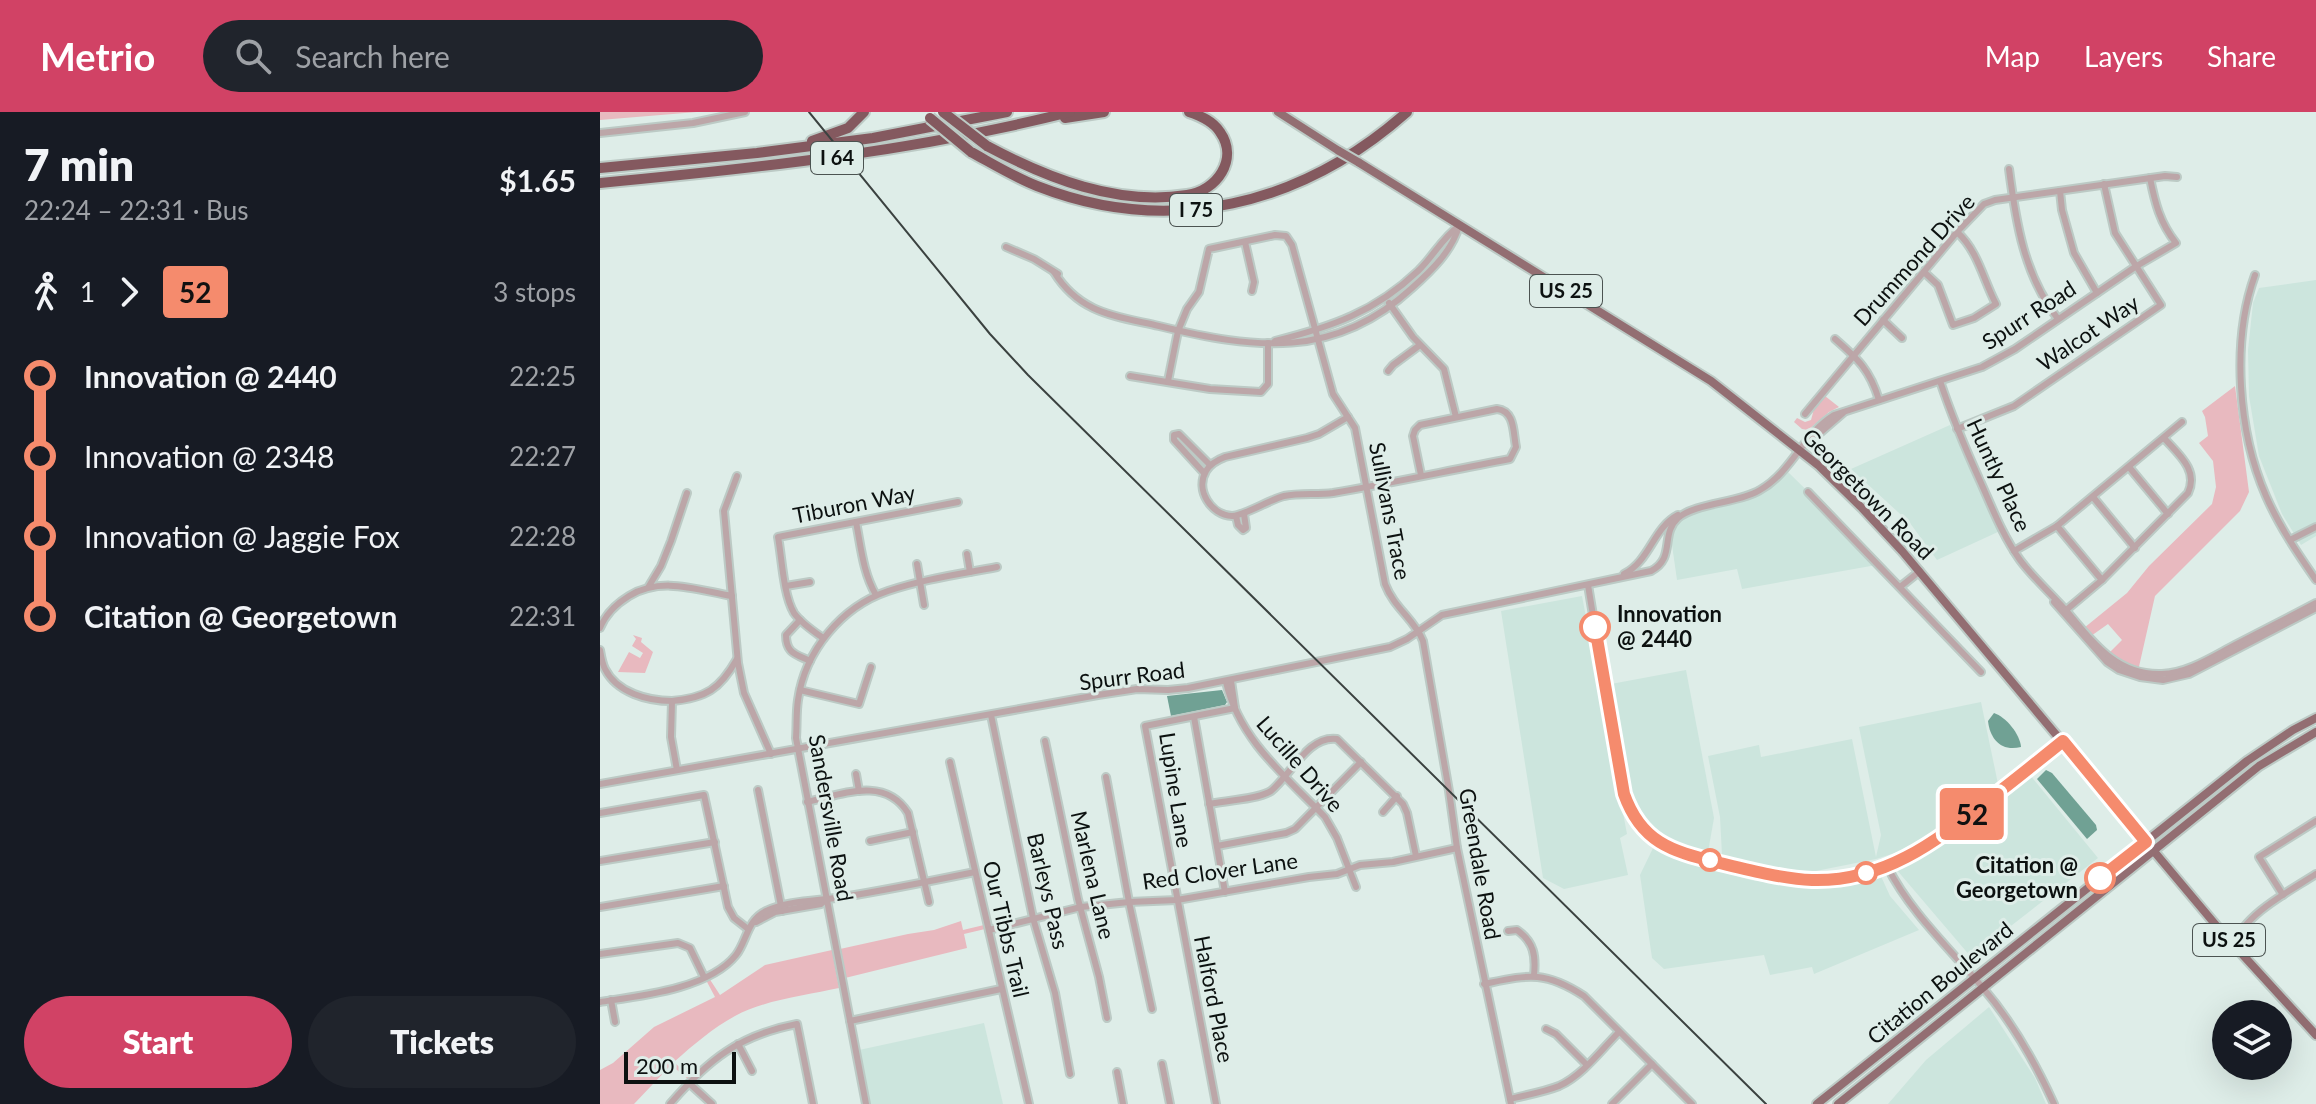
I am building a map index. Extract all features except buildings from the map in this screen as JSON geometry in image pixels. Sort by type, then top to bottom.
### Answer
[{"type":"highway","points":[[666,161],[819,140],[848,128],[864,112]]},
{"type":"highway","points":[[943,112],[987,146],[1032,169],[1078,185],[1134,196],[1168,197],[1191,195],[1208,189],[1225,168],[1227,156],[1220,131],[1210,121],[1189,112]]},
{"type":"highway","name":"I 64","points":[[600,168],[861,140],[1007,112]]},
{"type":"highway","name":"I 64","points":[[600,183],[864,154],[935,142],[1070,112]]},
{"type":"highway","points":[[1023,124],[1104,112]]},
{"type":"highway","name":"I 75","points":[[928,115],[971,152],[1020,179],[1068,197],[1142,210],[1191,210],[1254,199],[1313,177],[1358,150],[1407,112]]},
{"type":"main road","name":"Georgetown Road","points":[[1278,112],[1711,381],[1800,449],[1862,508],[1920,571],[2220,930],[2316,1035]]},
{"type":"main road","name":"Citation Boulevard","points":[[1817,1104],[2247,761],[2316,718]]},
{"type":"main road","name":"Citation Boulevard","points":[[1838,1104],[2259,766],[2316,732]]},
{"type":"street","points":[[600,133],[693,123],[745,112]]},
{"type":"street","points":[[2009,169],[2024,254],[2033,277],[2058,319]]},
{"type":"street","name":"Drummond Drive","points":[[1805,414],[1984,204],[2013,196],[2177,177]]},
{"type":"street","name":"Spurr Road","points":[[600,784],[1137,689],[1175,690],[1229,681],[1390,647],[1442,615],[1655,569],[1667,554],[1669,534],[1679,517],[1759,491],[1774,480],[1800,449],[1846,411],[1982,367],[2015,349],[2135,267],[2176,243],[2157,210],[2150,178]]},
{"type":"street","name":"Walcot Way","points":[[1957,429],[2014,406],[2161,305],[2115,233],[2104,184]]},
{"type":"street","points":[[2060,191],[2074,253],[2097,293]]},
{"type":"street","points":[[1006,247],[1054,272],[1087,305],[1099,312],[1207,338],[1294,345],[1364,323],[1391,305],[1455,240],[1459,226]]},
{"type":"street","points":[[1924,272],[1938,285],[1953,325],[1974,318],[1996,304],[1975,254],[1957,232]]},
{"type":"street","name":"Sullivans Trace","points":[[1168,381],[1178,331],[1187,309],[1199,292],[1209,249],[1281,234],[1290,239],[1333,394],[1355,428],[1385,584],[1394,603],[1418,631]]},
{"type":"street","points":[[1245,242],[1254,282],[1252,291]]},
{"type":"street","points":[[1268,343],[1315,331],[1359,314],[1426,269]]},
{"type":"street","points":[[2255,275],[2243,316],[2241,375],[2247,436],[2265,495],[2316,580]]},
{"type":"street","points":[[1385,298],[1420,345],[1444,369],[1456,417]]},
{"type":"street","points":[[1883,320],[1902,338]]},
{"type":"street","points":[[1835,339],[1869,374],[1879,400]]},
{"type":"street","points":[[1130,376],[1210,389],[1261,392],[1268,384],[1268,343]]},
{"type":"street","points":[[1388,371],[1420,345]]},
{"type":"street","name":"Huntly Place","points":[[1940,381],[1957,429],[2014,551],[2107,662],[2119,670],[2163,680],[2189,674],[2316,606]]},
{"type":"street","points":[[1348,417],[1319,434],[1225,457],[1210,465],[1204,473],[1202,484],[1205,498],[1222,514],[1240,515],[1265,502],[1286,496],[1325,494],[1510,459],[1516,447],[1510,416],[1497,409],[1416,427],[1413,436],[1421,475]]},
{"type":"street","points":[[2014,551],[2057,526],[2182,422]]},
{"type":"street","points":[[1204,473],[1174,440],[1174,435],[1179,434],[1210,465]]},
{"type":"street","points":[[2064,611],[2102,580],[2188,493],[2192,486],[2189,467],[2164,438]]},
{"type":"street","points":[[2129,467],[2168,514]]},
{"type":"street","points":[[737,476],[724,511],[738,656],[744,693],[771,754]]},
{"type":"street","points":[[1808,492],[1981,672]]},
{"type":"street","points":[[649,586],[661,566],[687,493]]},
{"type":"street","points":[[2093,497],[2135,548]]},
{"type":"street","name":"Tiburon Way","points":[[823,638],[792,610],[778,537],[958,502]]},
{"type":"street","name":"Spurr Road","points":[[1610,580],[1637,565],[1671,519],[1683,512],[1699,509]]},
{"type":"street","points":[[856,522],[869,584],[876,595]]},
{"type":"street","points":[[2057,526],[2102,580]]},
{"type":"street","points":[[2290,540],[2316,527]]},
{"type":"street","points":[[967,554],[970,572]]},
{"type":"street","points":[[917,564],[924,605]]},
{"type":"street","name":"Sandersville Road","points":[[866,1104],[798,749],[800,690],[810,661],[823,638],[843,618],[876,595],[997,567]]},
{"type":"street","points":[[1900,587],[1920,571]]},
{"type":"street","points":[[786,586],[810,582]]},
{"type":"street","points":[[1588,585],[1624,794],[1631,813],[1662,845],[1690,856],[1748,870],[1812,880],[1849,876],[1887,866],[1937,841],[2063,741]]},
{"type":"street","points":[[600,628],[616,605],[649,586],[683,586],[732,596]]},
{"type":"street","points":[[800,620],[786,635],[786,645],[793,653],[810,661]]},
{"type":"street","name":"Greendale Road","points":[[1418,631],[1423,641],[1438,721],[1457,848],[1511,1101]]},
{"type":"street","points":[[600,650],[602,668],[616,681],[638,696],[656,701],[696,699],[712,690],[738,656]]},
{"type":"street","points":[[800,690],[859,704],[871,667]]},
{"type":"street","name":"Lucille Drive","points":[[1229,681],[1235,708],[1252,740],[1332,828],[1356,887]]},
{"type":"street","points":[[672,701],[671,737],[679,770]]},
{"type":"street","name":"Lupine Lane","points":[[1177,900],[1145,726],[1235,708]]},
{"type":"street","name":"Barleys Pass","points":[[991,715],[1033,918],[1055,993],[1070,1074]]},
{"type":"street","points":[[1194,717],[1225,892]]},
{"type":"street","points":[[1209,804],[1270,792],[1315,744],[1330,738],[1337,739],[1397,796],[1407,813],[1416,856]]},
{"type":"street","name":"Marlena Lane","points":[[1045,741],[1107,1018]]},
{"type":"street","name":"Our Tibbs Trail","points":[[950,762],[1029,1104]]},
{"type":"street","points":[[1217,846],[1295,829],[1361,762]]},
{"type":"street","points":[[856,774],[859,791]]},
{"type":"street","points":[[1106,777],[1152,1009]]},
{"type":"street","points":[[758,790],[781,909]]},
{"type":"street","points":[[807,802],[859,791],[878,791],[901,802],[908,813],[929,902]]},
{"type":"street","points":[[600,813],[704,795],[728,907],[734,918],[748,929]]},
{"type":"street","points":[[1383,812],[1397,796]]},
{"type":"street","points":[[2283,895],[2259,857],[2316,821]]},
{"type":"street","points":[[870,841],[913,832]]},
{"type":"street","points":[[600,861],[715,842]]},
{"type":"street","name":"Red Clover Lane","points":[[989,930],[1081,907],[1177,900],[1337,874],[1457,848]]},
{"type":"street","points":[[1887,866],[1904,895],[2014,1029],[2054,1104]]},
{"type":"street","points":[[600,1002],[683,986],[704,977],[736,955],[748,929],[761,914],[816,899],[975,872]]},
{"type":"street","points":[[2234,945],[2240,931],[2250,921],[2316,874]]},
{"type":"street","points":[[600,907],[724,886]]},
{"type":"street","name":"Halford Place","points":[[1177,900],[1216,1104]]},
{"type":"street","points":[[2220,930],[2233,931],[2250,921]]},
{"type":"street","points":[[1508,931],[1517,930],[1531,943],[1534,975]]},
{"type":"street","points":[[600,954],[678,943],[690,948],[704,977]]},
{"type":"street","points":[[1484,984],[1534,975],[1571,988],[1584,996],[1692,1104]]},
{"type":"street","points":[[850,1021],[1001,989]]},
{"type":"street","points":[[611,1000],[615,1022]]},
{"type":"street","points":[[670,1104],[717,1057],[768,1030],[797,1024],[813,1104]]},
{"type":"street","points":[[1546,1029],[1556,1034],[1587,1065]]},
{"type":"street","points":[[1511,1101],[1560,1085],[1587,1065],[1619,1032]]},
{"type":"street","points":[[738,1044],[752,1071]]},
{"type":"street","points":[[1162,1064],[1170,1104]]},
{"type":"street","points":[[1612,1104],[1652,1064]]},
{"type":"street","points":[[1117,1072],[1123,1104]]},
{"type":"street","points":[[689,1083],[712,1104]]},
{"type":"street","points":[[1677,1104],[1684,1097]]},
{"type":"shaded area","points":[[600,112],[697,112],[600,120]]},
{"type":"shaded area","points":[[2316,280],[2316,536],[2301,545],[2282,514],[2259,456],[2249,396],[2248,350],[2253,303],[2259,288]]},
{"type":"shaded area","points":[[2235,386],[2249,492],[2240,511],[2155,596],[2138,671],[2108,654],[2122,640],[2108,624],[2091,636],[2084,628],[2127,593],[2149,566],[2212,504],[2216,487],[2213,461],[2199,443],[2208,436],[2202,411]]},
{"type":"shaded area","points":[[1825,396],[1839,407],[1808,430],[1794,422],[1797,418],[1805,422],[1811,420],[1814,409]]},
{"type":"shaded area","points":[[1950,425],[2000,531],[1937,560],[1910,523],[1851,469]]},
{"type":"shaded area","points":[[1788,472],[1882,564],[1742,589],[1737,569],[1677,580],[1671,538],[1677,523],[1690,513],[1739,503],[1758,495]]},
{"type":"shaded area","points":[[1582,596],[1627,834],[1620,838],[1628,875],[1564,889],[1543,878],[1501,611]]},
{"type":"shaded area","points":[[633,635],[642,638],[641,642],[653,652],[645,673],[618,672],[629,652],[640,658],[643,653],[632,646],[636,639]]},
{"type":"shaded area","points":[[1686,670],[1714,818],[1708,852],[1671,842],[1648,826],[1634,805],[1629,792],[1611,684]]},
{"type":"shaded area","points":[[1222,690],[1227,702],[1225,705],[1171,716],[1167,696]]},
{"type":"shaded area","points":[[1981,702],[1998,784],[1930,835],[1898,852],[1876,859],[1811,872],[1769,869],[1722,855],[1720,817],[1708,756],[1759,745],[1761,757],[1852,739],[1876,857],[1881,835],[1859,727]]},
{"type":"shaded area","points":[[1994,713],[2012,727],[2021,747],[2002,746],[1994,738],[1988,721]]},
{"type":"shaded area","points":[[2046,770],[2052,773],[2096,825],[2097,830],[2087,839],[2037,779]]},
{"type":"shaded area","points":[[2030,775],[2098,858],[1971,957],[1896,869],[1933,850]]},
{"type":"shaded area","points":[[1654,846],[1672,858],[1751,880],[1797,887],[1880,874],[1890,896],[1919,930],[1814,974],[1812,967],[1770,975],[1764,955],[1664,969],[1652,958],[1640,875]]},
{"type":"shaded area","points":[[961,921],[963,930],[984,925],[985,929],[964,934],[967,948],[845,978],[840,949],[934,930]]},
{"type":"shaded area","points":[[832,950],[839,988],[746,1010],[703,1037],[674,1062],[690,1077],[688,1079],[671,1065],[634,1104],[600,1104],[600,1070],[613,1063],[654,1027],[715,997],[706,980],[709,978],[720,995],[765,965]]},
{"type":"shaded area","points":[[1989,1007],[2035,1078],[2046,1104],[1888,1104],[1926,1060]]},
{"type":"shaded area","points":[[984,1023],[1003,1104],[870,1104],[859,1050]]},
{"type":"railway","points":[[809,112],[990,334],[1028,375],[1766,1104]]},
{"type":"bus line","name":"52","points":[[1595,627],[1624,794],[1638,823],[1662,845],[1690,856],[1748,870],[1812,880],[1866,873],[1903,860],[1929,846],[2063,741],[2146,842],[2100,878]]},
{"type":"place","name":"Innovation @ 2440","points":[[1595,627]]},
{"type":"place","name":"Citation @ Georgetown","points":[[2100,878]]}]
